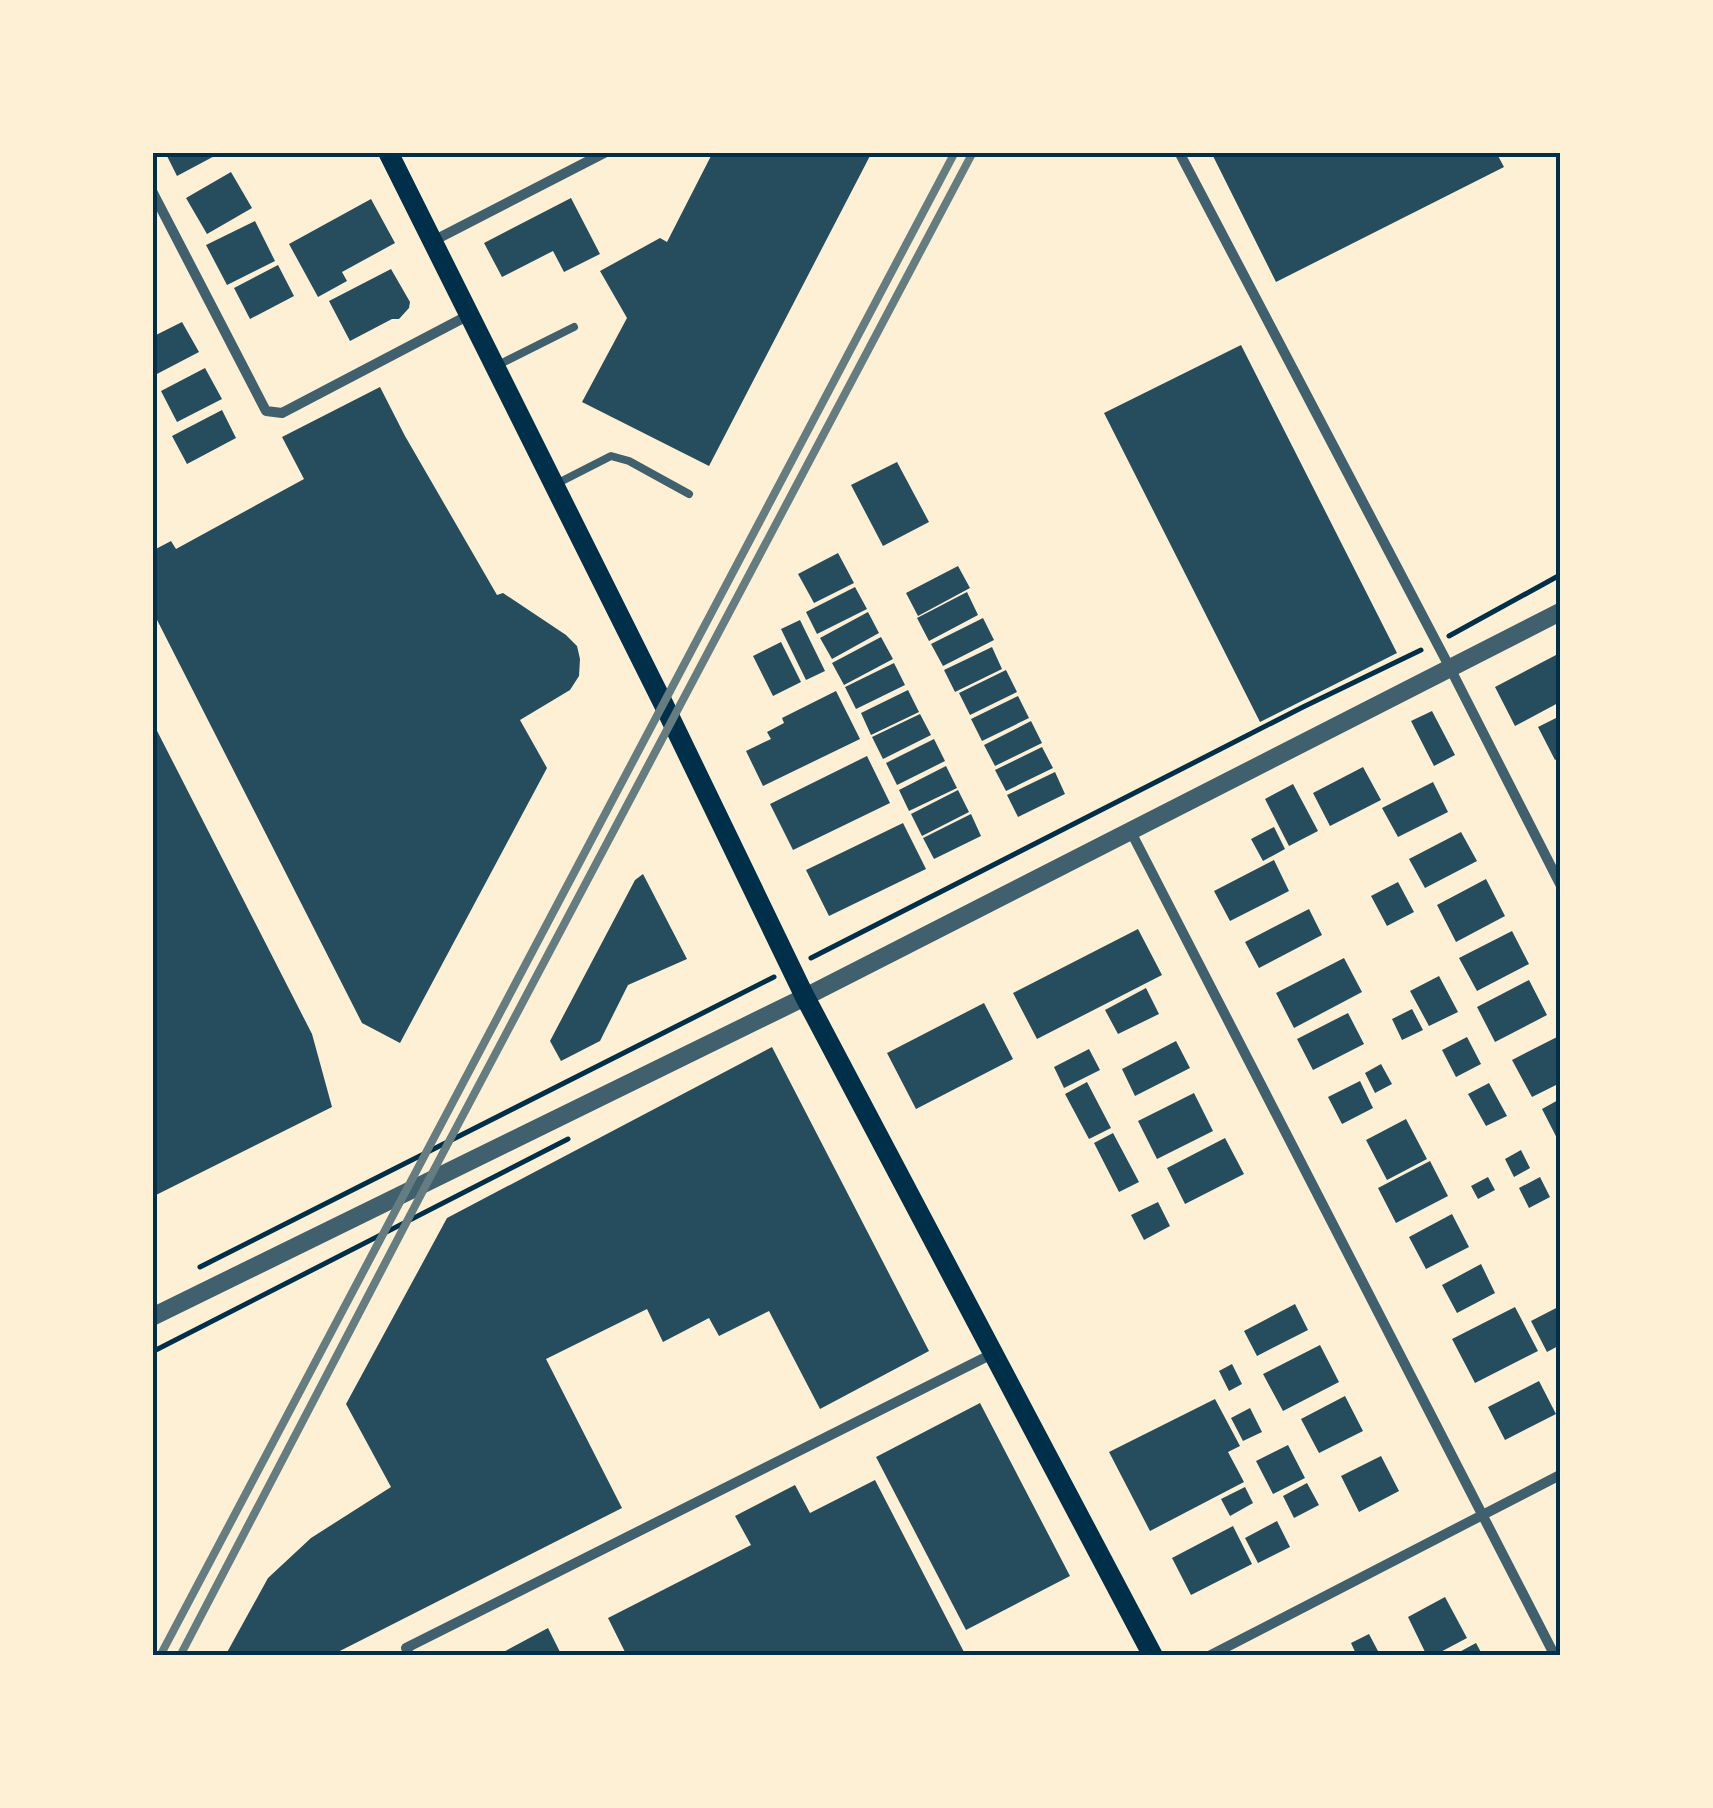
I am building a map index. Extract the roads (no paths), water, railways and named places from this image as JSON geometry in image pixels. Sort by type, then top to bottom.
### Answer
[{"type":"main road","points":[[388,152],[805,997],[1153,1656]]},
{"type":"street","points":[[433,241],[606,152]]},
{"type":"street","points":[[1179,152],[1560,884]]},
{"type":"street","points":[[152,191],[266,411],[282,413],[468,316]]},
{"type":"street","points":[[152,1318],[805,997],[1560,612]]},
{"type":"street","points":[[1131,832],[1555,1656]]},
{"type":"street","points":[[408,1652],[994,1352]]},
{"type":"street","points":[[1209,1656],[1560,1475]]},
{"type":"lane","points":[[494,368],[574,327]]},
{"type":"lane","points":[[554,486],[611,456],[629,461],[689,494]]},
{"type":"railway","points":[[160,1656],[955,152]]},
{"type":"railway","points":[[180,1656],[973,152]]}]
